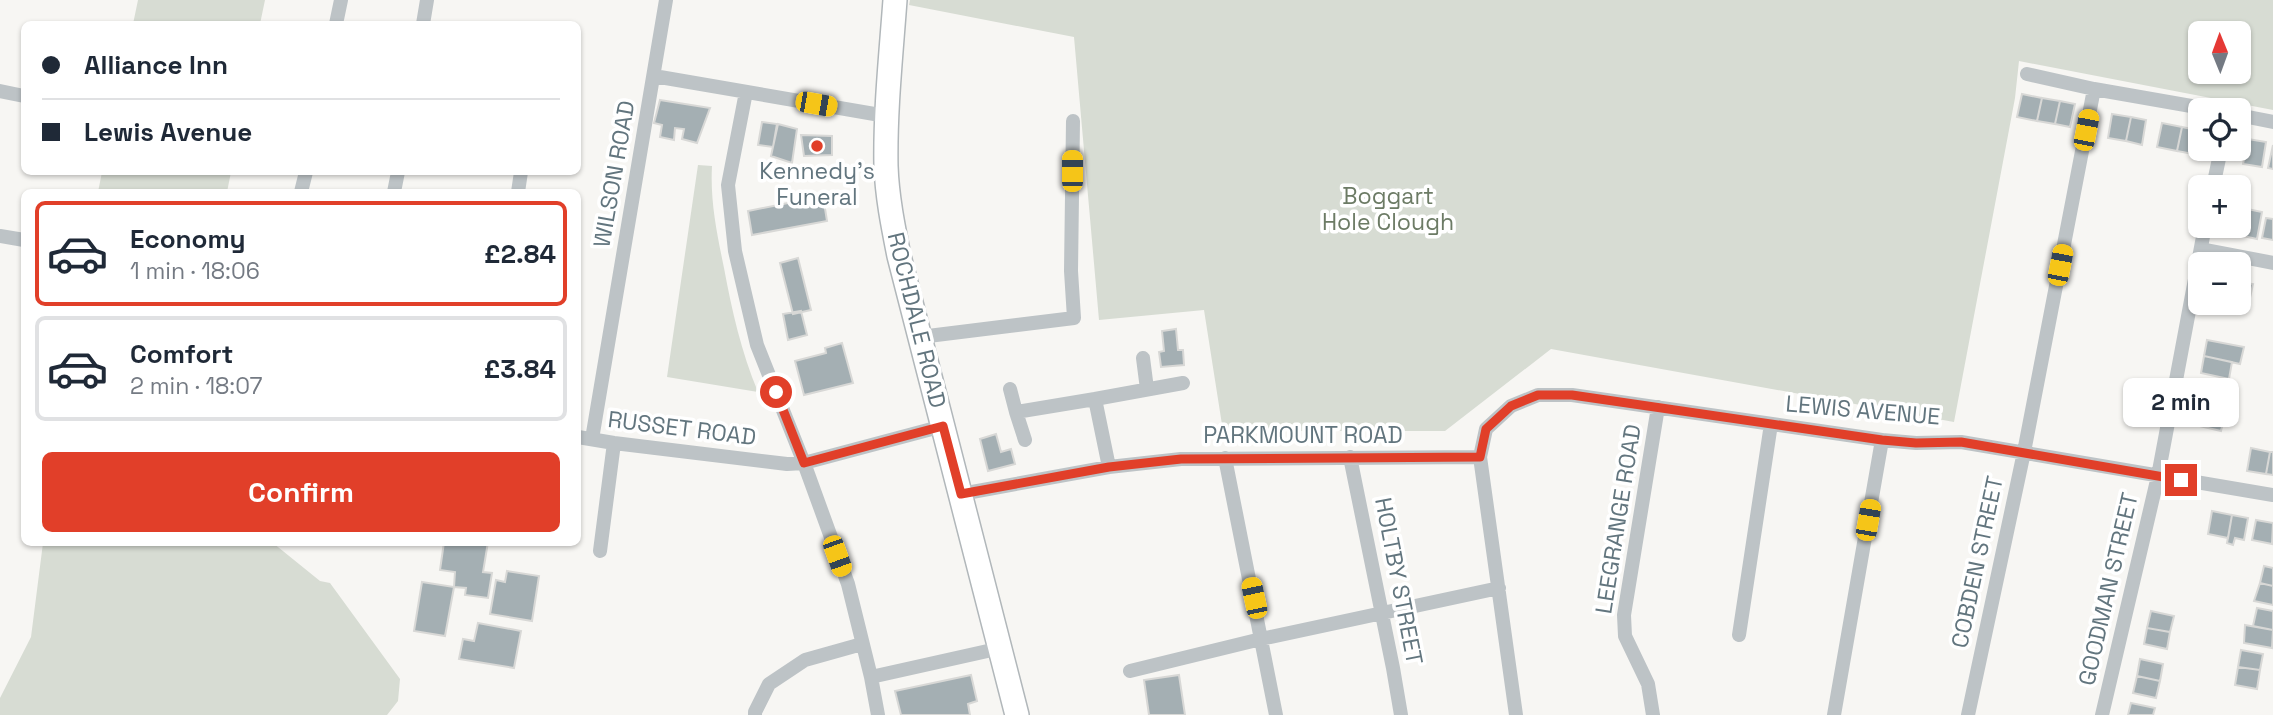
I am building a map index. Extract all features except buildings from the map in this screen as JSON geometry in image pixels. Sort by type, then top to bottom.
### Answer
[{"type":"main road","name":"ROCHDALE ROAD","points":[[895,0],[886,116],[886,168],[891,218],[1017,715]]},
{"type":"street","points":[[337,21],[341,0]]},
{"type":"street","points":[[424,21],[427,0]]},
{"type":"street","name":"WILSON ROAD","points":[[585,438],[666,0]]},
{"type":"street","points":[[2027,74],[2188,105]]},
{"type":"street","points":[[654,76],[886,116]]},
{"type":"street","name":"COBDEN STREET","points":[[1968,715],[2024,452],[2094,89]]},
{"type":"street","points":[[0,91],[21,95]]},
{"type":"street","points":[[746,92],[728,185],[734,251],[757,345],[848,584],[878,715]]},
{"type":"street","points":[[2251,118],[2273,122]]},
{"type":"street","points":[[920,337],[1074,318],[1071,271],[1073,121]]},
{"type":"street","points":[[0,236],[21,240]]},
{"type":"street","name":"GOODMAN STREET","points":[[2102,715],[2158,476],[2203,238]]},
{"type":"street","points":[[2201,248],[2273,263]]},
{"type":"street","points":[[1143,358],[1147,389]]},
{"type":"street","points":[[1016,412],[1183,383]]},
{"type":"street","points":[[1010,389],[1025,440]]},
{"type":"street","name":"LEWIS AVENUE","points":[[1480,457],[1486,429],[1511,406],[1538,395],[1572,395],[1882,440],[1916,443],[1961,442],[2273,495]]},
{"type":"street","points":[[1095,399],[1109,467]]},
{"type":"street","name":"LEEGRANGE ROAD","points":[[1653,715],[1648,684],[1625,636],[1624,615],[1658,407]]},
{"type":"street","points":[[1739,635],[1771,424]]},
{"type":"street","name":"RUSSET ROAD","points":[[585,438],[787,464],[804,463],[943,426]]},
{"type":"street","points":[[1834,715],[1882,440]]},
{"type":"street","points":[[600,551],[614,443]]},
{"type":"street","name":"HOLTBY STREET","points":[[1350,457],[1401,715]]},
{"type":"street","points":[[1480,457],[1516,715]]},
{"type":"street","name":"PARKMOUNT ROAD","points":[[961,494],[1109,467],[1181,459],[1480,457]]},
{"type":"street","points":[[1225,458],[1276,715]]},
{"type":"street","points":[[1130,671],[1261,639],[1499,587]]},
{"type":"street","points":[[755,715],[769,684],[805,660],[862,644]]},
{"type":"street","points":[[871,677],[1001,648]]},
{"type":"green space","points":[[138,0],[265,0],[261,21],[134,21]]},
{"type":"green space","name":"Boggart Hole Clough","points":[[910,0],[2273,0],[2273,110],[2251,106],[2251,98],[2211,98],[2019,61],[2015,98],[1954,422],[1551,349],[1445,431],[1223,431],[1204,310],[1099,320],[1074,37],[909,5]]},
{"type":"green space","points":[[698,165],[712,166],[715,217],[727,284],[742,346],[758,392],[667,377]]},
{"type":"green space","points":[[101,175],[230,175],[228,189],[99,189]]},
{"type":"green space","points":[[43,546],[277,546],[320,581],[330,583],[400,679],[398,701],[387,715],[0,715],[0,698],[31,637]]},
{"type":"place","name":"Kennedy's Funeral","points":[[817,146]]},
{"type":"route","points":[[776,392],[804,463],[943,426],[961,494],[1109,467],[1181,459],[1480,457],[1486,429],[1511,406],[1538,395],[1572,395],[1882,440],[1916,443],[1961,442],[2181,480]]}]
